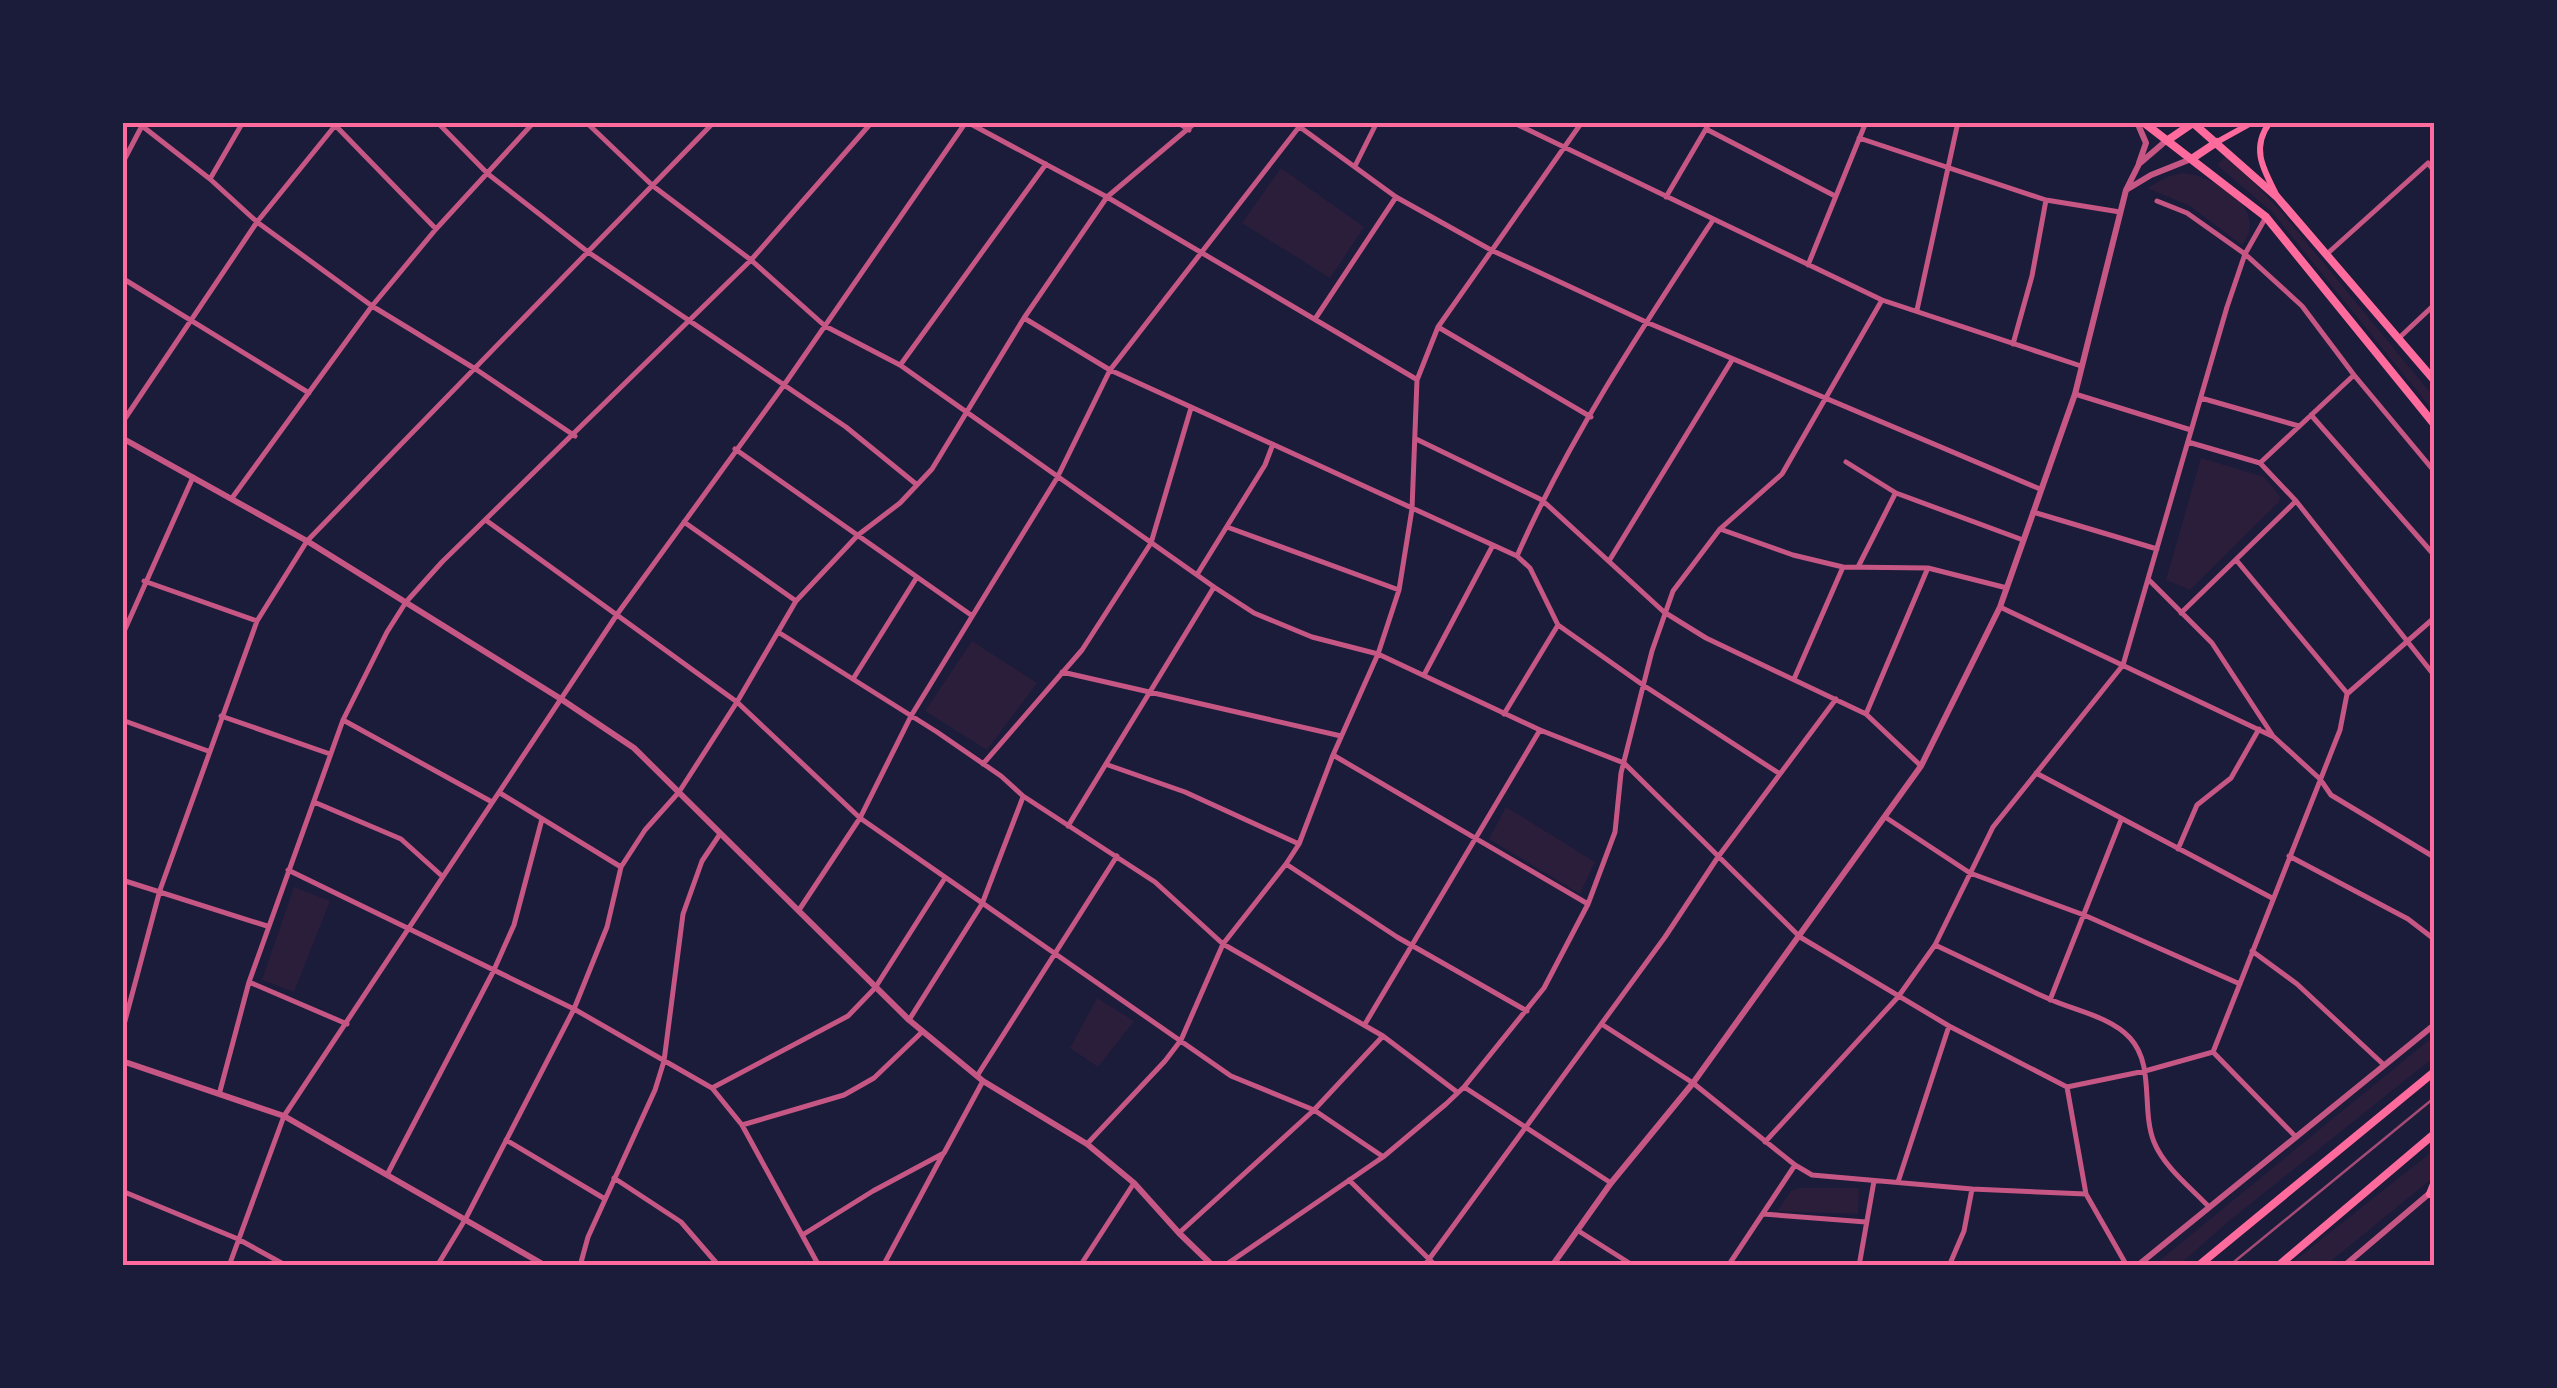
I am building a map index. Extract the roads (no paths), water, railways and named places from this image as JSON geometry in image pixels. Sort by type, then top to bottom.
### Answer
[{"type":"main road","points":[[2140,122],[2193,158],[2266,217],[2434,424]]},
{"type":"main road","points":[[2193,158],[2253,122]]},
{"type":"main road","points":[[2270,122],[2263,132],[2259,154],[2278,198]]},
{"type":"main road","points":[[2168,140],[2193,123],[2217,142],[2278,198],[2328,252],[2434,380]]},
{"type":"main road","points":[[2198,1266],[2434,1072]]},
{"type":"main road","points":[[2278,1266],[2434,1134]]},
{"type":"street","points":[[210,179],[243,122]]},
{"type":"street","points":[[437,122],[488,174],[588,252],[846,426],[918,485]]},
{"type":"street","points":[[232,498],[372,306],[534,122]]},
{"type":"street","points":[[586,122],[652,186],[751,260],[825,326],[900,365],[1254,613],[1312,637],[1378,654],[1504,714],[1624,764],[1800,938],[1898,997],[2066,1087],[2214,1052]]},
{"type":"street","points":[[122,1032],[160,890],[221,716],[257,621],[307,541],[714,122]]},
{"type":"street","points":[[220,1091],[268,926],[330,754],[387,632],[406,602],[442,562],[751,260],[872,122]]},
{"type":"street","points":[[229,1266],[284,1116],[618,613],[967,122],[1107,197],[1417,380]]},
{"type":"street","points":[[1177,122],[1189,130]]},
{"type":"street","points":[[437,1266],[466,1218],[574,1009],[607,927],[621,866],[645,830],[680,792],[796,601],[858,535],[900,504],[932,469],[1024,318],[1107,197],[1196,122]]},
{"type":"street","points":[[1355,166],[1377,122]]},
{"type":"street","points":[[1512,122],[1882,300],[2081,366]]},
{"type":"street","points":[[1087,1144],[1166,1062],[1181,1040],[1223,944],[1299,844],[1332,755],[1378,654],[1400,590],[1412,508],[1417,380],[1438,328],[1582,122]]},
{"type":"street","points":[[1916,310],[1958,122]]},
{"type":"street","points":[[1552,1266],[1800,938],[1921,766],[2000,607],[2075,394],[2126,190],[2146,143],[2140,122]]},
{"type":"street","points":[[122,423],[257,222],[336,123],[436,229]]},
{"type":"street","points":[[1808,265],[1864,123]]},
{"type":"street","points":[[122,164],[141,124],[257,222],[372,306],[575,436]]},
{"type":"street","points":[[797,913],[860,818],[911,716],[1057,478],[1110,370],[1296,124],[1396,197],[1492,250],[1732,360],[2040,489]]},
{"type":"street","points":[[1665,198],[1708,126],[1835,196]]},
{"type":"street","points":[[1860,138],[1946,170],[2046,200],[2120,212]]},
{"type":"street","points":[[2139,164],[2168,140]]},
{"type":"street","points":[[2126,190],[2193,158]]},
{"type":"street","points":[[900,365],[1046,164]]},
{"type":"street","points":[[2328,252],[2428,164],[2434,171]]},
{"type":"street","points":[[1315,320],[1396,197]]},
{"type":"street","points":[[2013,344],[2032,276],[2046,200]]},
{"type":"street","points":[[2157,201],[2187,212],[2246,254],[2302,306],[2434,471]]},
{"type":"street","points":[[1766,1142],[1898,997],[1934,944],[1993,827],[2123,665],[2246,254],[2266,217]]},
{"type":"street","points":[[1516,556],[1542,500],[1646,322],[1713,220]]},
{"type":"street","points":[[122,278],[308,393]]},
{"type":"street","points":[[1224,1266],[1383,1157],[1458,1093],[1544,988],[1588,904],[1616,832],[1624,764],[1643,685],[1673,591],[1720,529],[1782,474],[1882,300]]},
{"type":"street","points":[[2400,338],[2434,305]]},
{"type":"street","points":[[1024,318],[1110,370],[1516,556],[1530,568],[1558,624],[1780,774]]},
{"type":"street","points":[[1438,328],[1591,416]]},
{"type":"street","points":[[1609,561],[1732,360]]},
{"type":"street","points":[[2260,464],[2354,375]]},
{"type":"street","points":[[2075,394],[2192,430]]},
{"type":"street","points":[[2201,398],[2299,426]]},
{"type":"street","points":[[983,764],[1082,650],[1152,543],[1190,408]]},
{"type":"street","points":[[2311,415],[2434,555]]},
{"type":"street","points":[[122,438],[307,541],[634,748],[909,1020],[980,1079],[1087,1144],[1134,1183],[1213,1266]]},
{"type":"street","points":[[1416,439],[1542,500],[1664,612],[1706,638],[1866,714],[1921,766]]},
{"type":"street","points":[[2188,442],[2260,464],[2296,501],[2434,675]]},
{"type":"street","points":[[1198,573],[1265,465],[1273,444]]},
{"type":"street","points":[[735,449],[971,614]]},
{"type":"street","points":[[1846,462],[1896,494],[2023,540]]},
{"type":"street","points":[[122,636],[194,478]]},
{"type":"street","points":[[1858,567],[1896,494]]},
{"type":"street","points":[[2181,612],[2296,501]]},
{"type":"street","points":[[2032,512],[2157,549]]},
{"type":"street","points":[[487,521],[738,702],[860,818],[944,878],[1231,1076],[1314,1110],[1383,1157]]},
{"type":"street","points":[[684,522],[796,601]]},
{"type":"street","points":[[1227,526],[1400,590]]},
{"type":"street","points":[[1720,529],[1793,555],[1843,567],[1928,568],[2007,588]]},
{"type":"street","points":[[1424,676],[1492,545]]},
{"type":"street","points":[[2237,561],[2347,694]]},
{"type":"street","points":[[1794,679],[1843,567]]},
{"type":"street","points":[[1866,714],[1928,568]]},
{"type":"street","points":[[853,680],[916,576]]},
{"type":"street","points":[[2148,580],[2212,642],[2274,737]]},
{"type":"street","points":[[144,581],[257,621]]},
{"type":"street","points":[[1068,826],[1214,587]]},
{"type":"street","points":[[2000,607],[2274,737],[2320,779],[2331,795],[2434,857]]},
{"type":"street","points":[[2214,1052],[2340,730],[2347,694],[2434,618]]},
{"type":"street","points":[[1504,714],[1558,624]]},
{"type":"street","points":[[778,632],[911,716],[1068,826],[1156,882],[1223,944],[1382,1036],[1458,1093]]},
{"type":"street","points":[[1062,672],[1341,736]]},
{"type":"street","points":[[1427,1262],[1836,699]]},
{"type":"street","points":[[221,716],[330,754]]},
{"type":"street","points":[[122,720],[208,752]]},
{"type":"street","points":[[343,720],[492,802]]},
{"type":"street","points":[[2178,849],[2197,805],[2231,778],[2259,729]]},
{"type":"street","points":[[1364,1025],[1540,730]]},
{"type":"street","points":[[1332,755],[1588,904]]},
{"type":"street","points":[[1108,765],[1185,792],[1299,844]]},
{"type":"street","points":[[2036,772],[2272,898]]},
{"type":"street","points":[[499,792],[621,866]]},
{"type":"street","points":[[909,1020],[982,904],[1024,796]]},
{"type":"street","points":[[314,802],[401,839],[442,876]]},
{"type":"street","points":[[1883,816],[1970,873],[2084,915],[2240,984]]},
{"type":"street","points":[[388,1174],[493,972],[521,908],[542,819]]},
{"type":"street","points":[[2050,1000],[2121,820]]},
{"type":"street","points":[[580,1266],[588,1237],[655,1090],[664,1061],[683,914],[702,861],[720,834]]},
{"type":"street","points":[[883,1266],[980,1079],[1117,856]]},
{"type":"street","points":[[2289,856],[2408,919],[2434,938]]},
{"type":"street","points":[[1286,864],[1410,945],[1527,1012]]},
{"type":"street","points":[[288,870],[574,1009],[712,1088],[742,1125],[819,1266]]},
{"type":"street","points":[[712,1088],[848,1016],[874,988],[944,878]]},
{"type":"street","points":[[122,880],[268,926]]},
{"type":"street","points":[[1934,944],[2114,1026],[2132,1040],[2145,1071],[2154,1142],[2164,1159],[2209,1208]]},
{"type":"street","points":[[2252,951],[2297,984],[2384,1066]]},
{"type":"street","points":[[250,982],[347,1024]]},
{"type":"street","points":[[1602,1024],[1692,1083],[1812,1175],[2086,1194]]},
{"type":"street","points":[[2137,1266],[2434,1024]]},
{"type":"street","points":[[1898,1182],[1949,1026]]},
{"type":"street","points":[[742,1125],[844,1096],[874,1078],[923,1032]]},
{"type":"street","points":[[1178,1233],[1314,1110],[1382,1036]]},
{"type":"street","points":[[2214,1052],[2296,1137]]},
{"type":"street","points":[[122,1061],[220,1091],[284,1116],[546,1266]]},
{"type":"street","points":[[1464,1087],[1611,1183]]},
{"type":"street","points":[[2066,1087],[2086,1194],[2127,1266]]},
{"type":"street","points":[[506,1140],[606,1198]]},
{"type":"street","points":[[804,1234],[944,1153]]},
{"type":"street","points":[[1728,1266],[1795,1165]]},
{"type":"street","points":[[614,1178],[681,1222],[719,1266]]},
{"type":"street","points":[[1349,1180],[1427,1262],[1436,1266]]},
{"type":"street","points":[[1859,1266],[1874,1181]]},
{"type":"street","points":[[1080,1266],[1134,1183]]},
{"type":"street","points":[[1949,1266],[1964,1231],[1972,1189]]},
{"type":"street","points":[[2344,1266],[2433,1189]]},
{"type":"street","points":[[122,1191],[238,1239],[287,1266]]},
{"type":"street","points":[[1762,1214],[1866,1222]]},
{"type":"street","points":[[1576,1230],[1634,1266]]},
{"type":"tram line","points":[[2229,1266],[2434,1098]]}]
